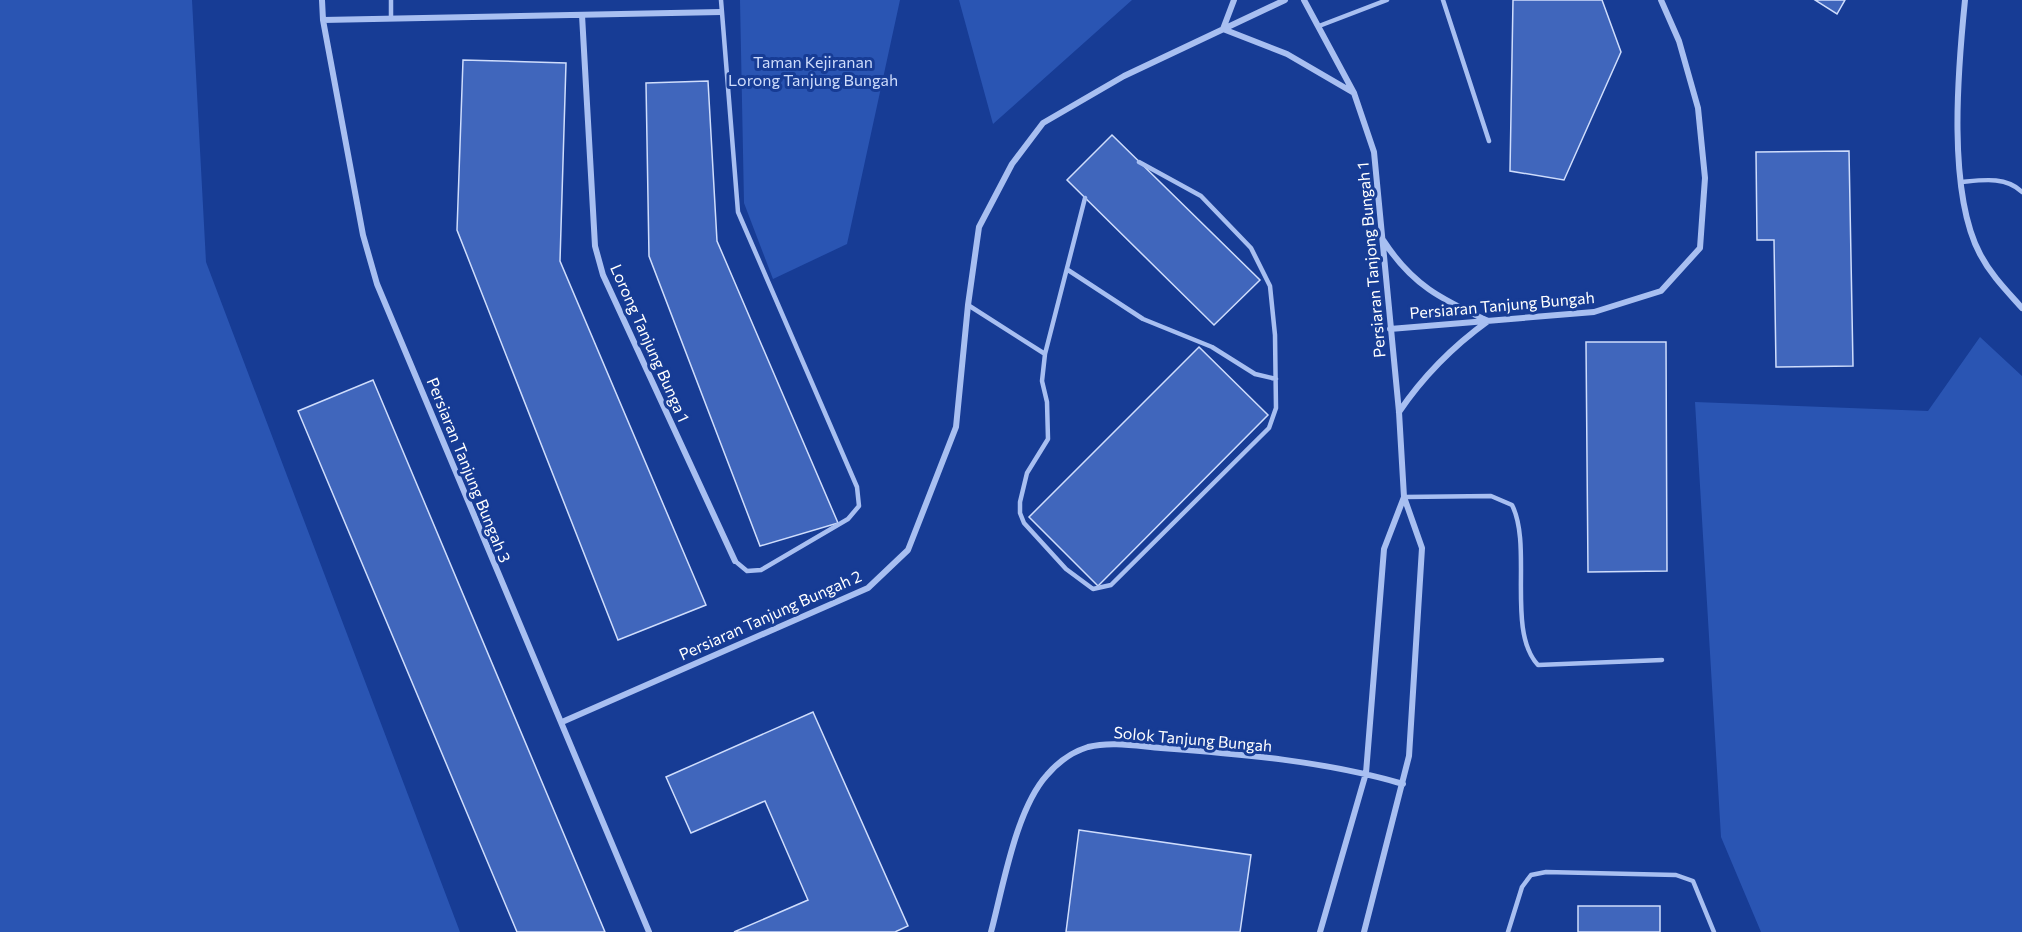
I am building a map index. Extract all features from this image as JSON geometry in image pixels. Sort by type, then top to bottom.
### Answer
[{"type":"street","name":"Persiaran Tanjung Bungah 3","points":[[322,0],[322,20],[363,235],[377,284],[528,649],[562,722],[649,932]]},
{"type":"street","points":[[1234,0],[1223,29],[1287,54],[1354,93]]},
{"type":"street","name":"Persiaran Tanjung Bungah 2","points":[[562,722],[868,588],[908,550],[956,427],[968,305],[979,227],[1012,164],[1043,123],[1124,76],[1285,0]]},
{"type":"street","name":"Persiaran Tanjong Bungah 1","points":[[1304,0],[1354,93],[1374,152],[1399,412],[1404,497],[1422,548],[1409,756],[1364,932]]},
{"type":"street","name":"Persiaran Tanjung Bungah","points":[[1390,329],[1594,312],[1661,291],[1700,248],[1705,178],[1698,108],[1679,41],[1661,0]]},
{"type":"street","points":[[1965,0],[1958,82],[1962,182],[1966,216],[1979,252],[1996,280],[2022,308]]},
{"type":"street","points":[[322,20],[721,12]]},
{"type":"street","name":"Lorong Tanjung Bunga 1","points":[[582,15],[595,246],[603,275],[735,561]]},
{"type":"street","points":[[1382,238],[1399,264],[1415,280],[1443,300],[1488,321],[1456,345],[1416,387],[1399,412]]},
{"type":"street","points":[[2011,296],[2022,302]]},
{"type":"street","name":"Persiaran Tanjong Bungah 1","points":[[1320,932],[1366,773],[1384,549],[1404,497]]},
{"type":"street","name":"Solok Tanjung Bungah","points":[[991,932],[1026,809],[1046,776],[1069,755],[1089,747],[1110,744],[1197,751],[1366,773],[1403,784]]},
{"type":"lane","points":[[391,0],[391,18]]},
{"type":"lane","points":[[721,0],[738,212],[857,487],[859,506],[848,519],[761,570],[747,571],[735,561]]},
{"type":"lane","points":[[1318,26],[1387,0]]},
{"type":"lane","points":[[1443,0],[1489,141]]},
{"type":"lane","points":[[1085,198],[1045,354],[1042,381],[1047,402],[1048,439],[1028,473],[1020,513],[1024,523],[1066,569],[1093,589],[1111,585],[1269,428],[1276,408],[1275,335],[1270,286],[1251,248],[1201,196],[1139,162]]},
{"type":"lane","points":[[1962,182],[1993,180],[2015,185],[2022,192]]},
{"type":"lane","points":[[1068,270],[1143,319],[1212,347],[1255,374],[1276,379]]},
{"type":"lane","points":[[968,305],[1045,354]]},
{"type":"lane","points":[[1404,497],[1491,496],[1512,505],[1517,514],[1525,645],[1538,665],[1662,660]]},
{"type":"lane","points":[[1508,932],[1522,887],[1531,875],[1546,872],[1676,875],[1693,881],[1714,932]]},
{"type":"green space","points":[[0,0],[192,0],[206,262],[460,932],[0,932]]},
{"type":"green space","name":"Taman Kejiranan Lorong Tanjung Bungah","points":[[740,0],[900,0],[847,244],[773,279],[744,203]]},
{"type":"green space","points":[[959,0],[1132,0],[993,124]]},
{"type":"green space","points":[[1980,337],[2022,376],[2022,932],[1761,932],[1721,837],[1695,402],[1928,411]]},
{"type":"building","points":[[1513,0],[1602,0],[1621,52],[1564,180],[1510,171]]},
{"type":"building","points":[[1815,0],[1845,0],[1837,14]]},
{"type":"building","points":[[463,60],[566,63],[560,261],[706,605],[618,640],[457,230]]},
{"type":"building","points":[[708,81],[717,241],[838,523],[760,546],[649,256],[646,83]]},
{"type":"building","points":[[1112,135],[1260,280],[1214,325],[1067,180]]},
{"type":"building","points":[[1849,151],[1853,366],[1776,367],[1774,240],[1757,240],[1756,152]]},
{"type":"building","points":[[1586,342],[1666,342],[1667,571],[1588,572]]},
{"type":"building","points":[[1199,347],[1268,415],[1098,586],[1029,517]]},
{"type":"building","points":[[373,380],[605,932],[517,932],[298,411]]},
{"type":"building","points":[[813,712],[908,926],[895,932],[734,932],[808,900],[765,801],[691,833],[666,777]]},
{"type":"building","points":[[1079,830],[1251,855],[1240,932],[1066,932]]},
{"type":"building","points":[[1578,906],[1660,906],[1660,932],[1578,932]]}]
